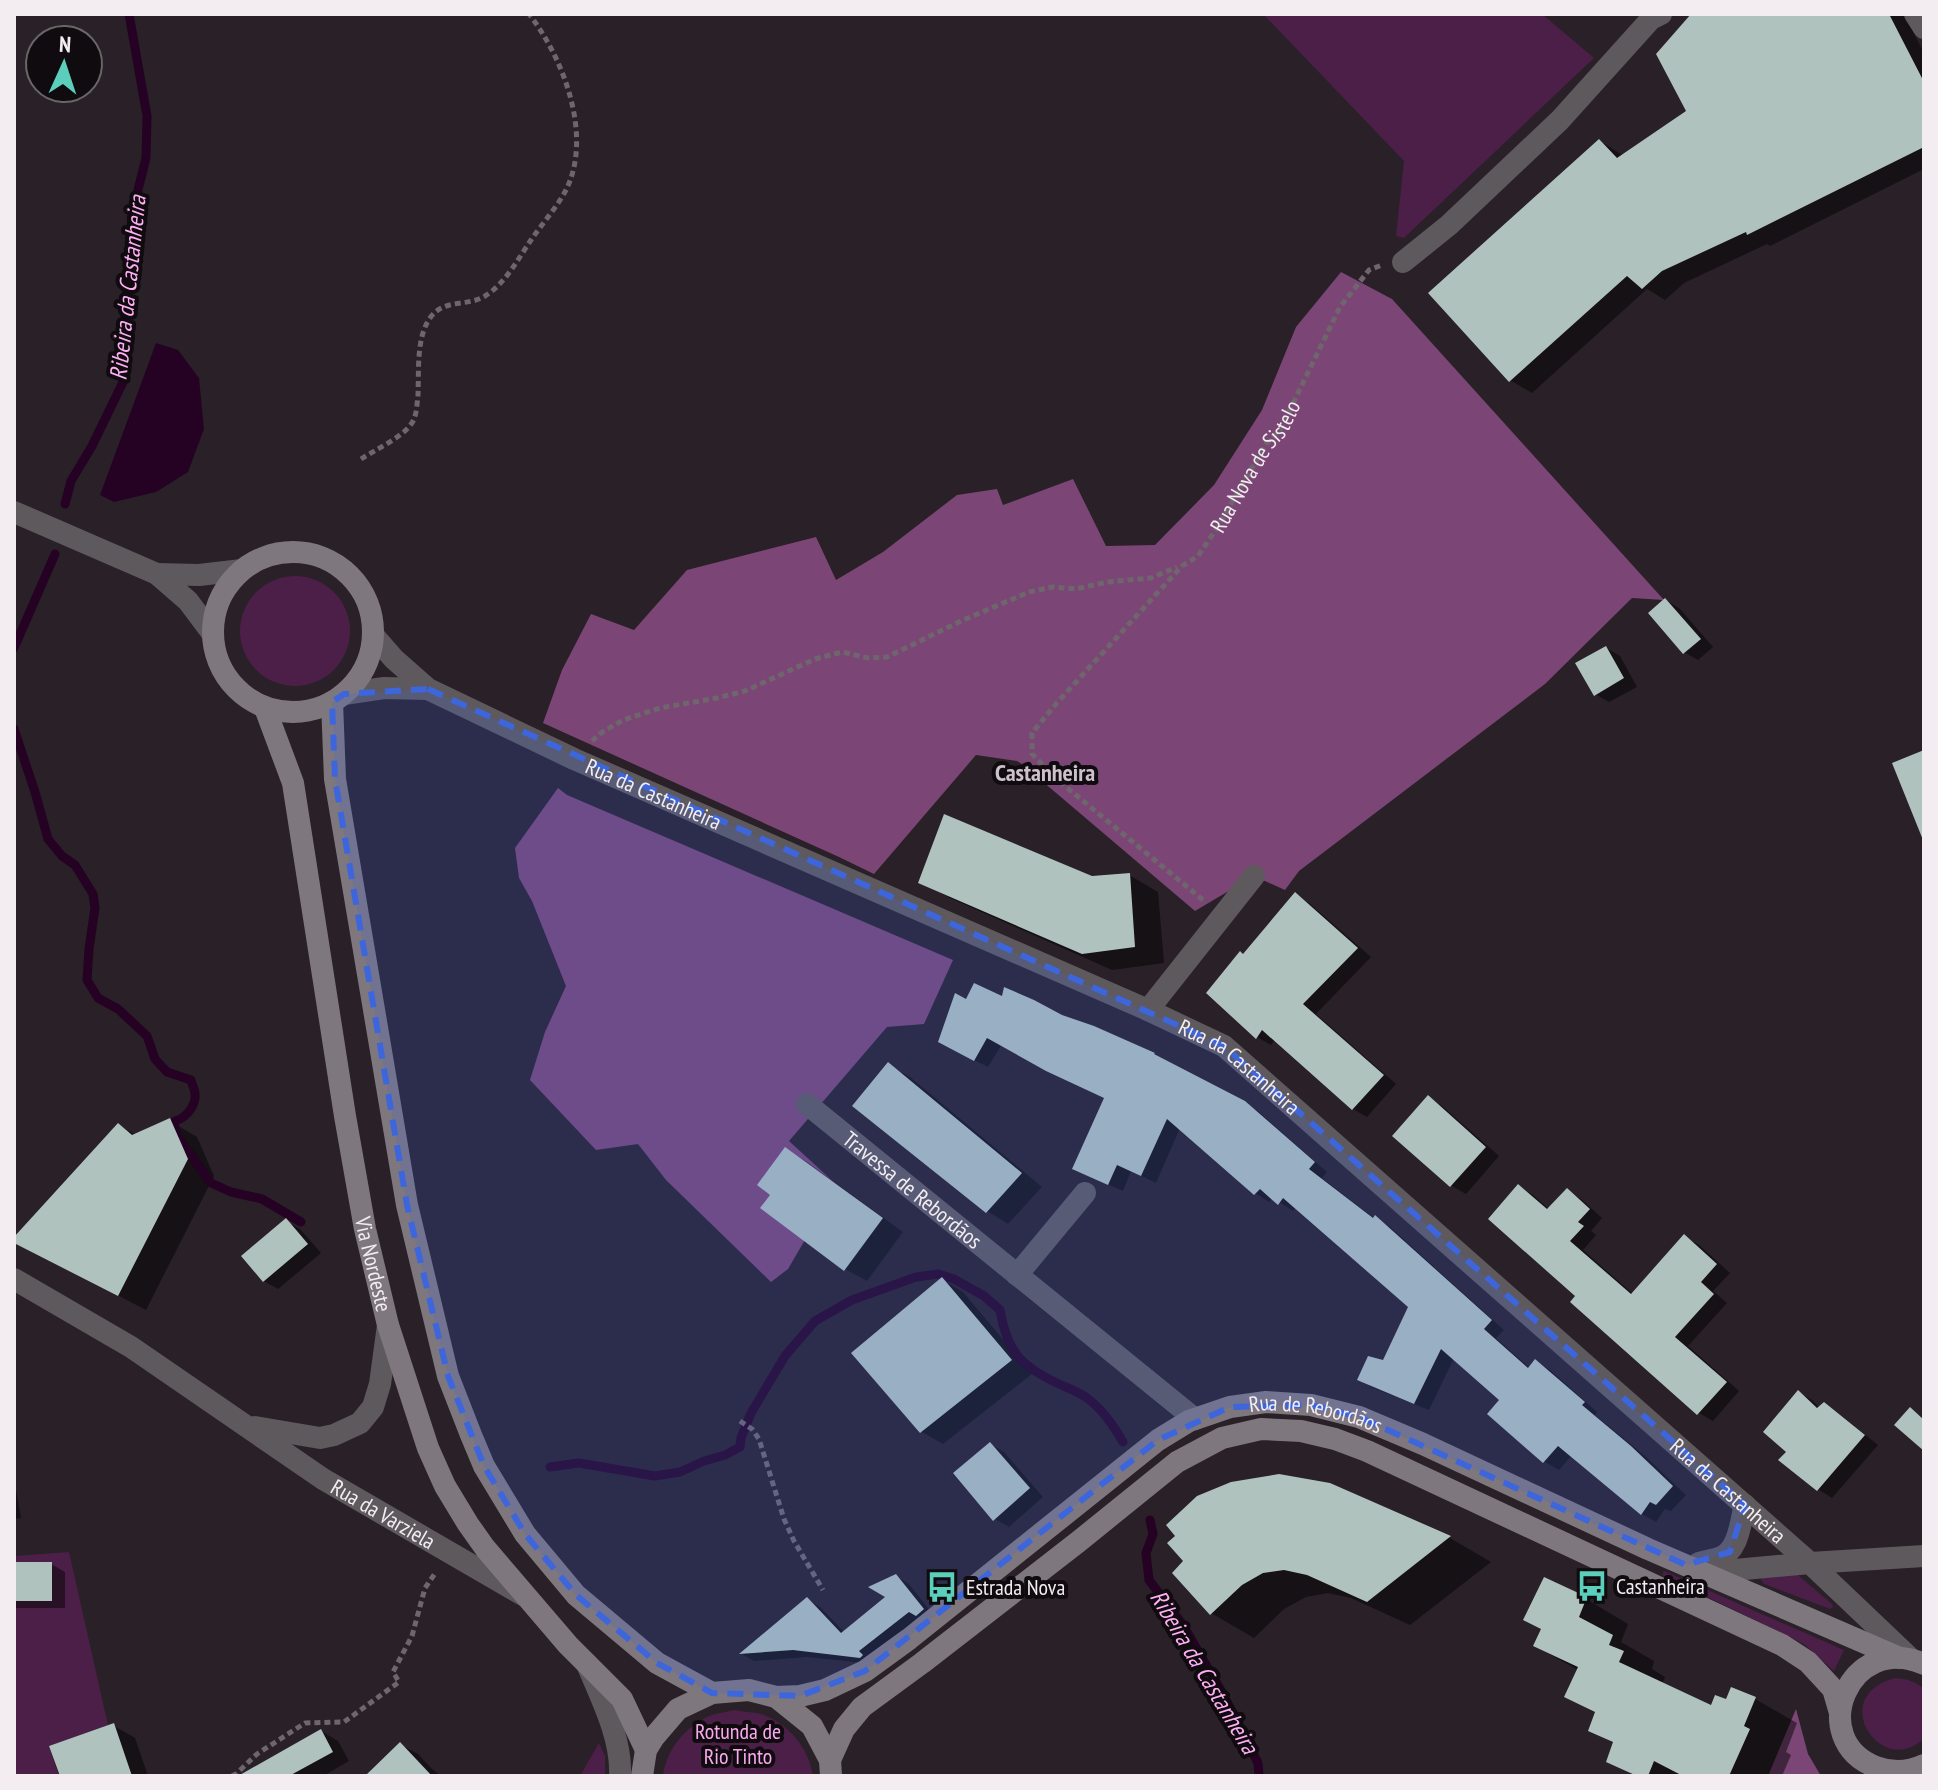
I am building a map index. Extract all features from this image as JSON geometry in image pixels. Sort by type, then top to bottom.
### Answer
[{"type":"main road","points":[[287,552],[314,555],[339,566],[358,585],[369,609],[373,635],[369,657],[359,678],[338,698],[311,711],[288,712],[265,708],[244,696],[227,679],[216,657],[212,633],[215,610],[226,588],[242,570],[261,559],[287,552]]},
{"type":"main road","name":"Via Nordeste","points":[[338,698],[335,779],[407,1205],[448,1376],[484,1466],[525,1534],[576,1595],[657,1663],[712,1693]]},
{"type":"main road","name":"Via Nordeste","points":[[265,708],[293,783],[365,1229],[388,1325],[428,1448],[445,1486],[485,1548],[526,1597],[622,1699],[646,1750]]},
{"type":"main road","name":"Rua de Rebordãos","points":[[776,1697],[800,1696],[825,1690],[865,1671],[1158,1440],[1195,1419],[1230,1407],[1266,1402],[1311,1405],[1359,1417],[1694,1569],[1912,1661]]},
{"type":"main road","name":"Rua de Rebordãos","points":[[830,1768],[844,1729],[862,1707],[1177,1462],[1222,1438],[1261,1429],[1301,1431],[1367,1451],[1782,1645],[1808,1662],[1833,1689],[1841,1726],[1849,1745],[1878,1771]]},
{"type":"main road","points":[[1840,1713],[1845,1692],[1858,1673],[1877,1661],[1912,1661]]},
{"type":"main road","points":[[634,1775],[654,1737],[678,1709],[712,1693],[749,1690],[776,1697],[812,1726],[830,1768]]},
{"type":"main road","points":[[1878,1771],[1896,1772],[1924,1765]]},
{"type":"street","points":[[1403,262],[1449,225],[1560,120],[1651,19],[1661,14]]},
{"type":"street","points":[[1915,14],[1924,28]]},
{"type":"street","points":[[14,512],[157,574],[188,601],[212,633]]},
{"type":"street","points":[[157,574],[199,575],[242,570]]},
{"type":"street","name":"Rua da Castanheira","points":[[373,635],[394,659],[428,689],[574,759],[1224,1046],[1810,1563],[1912,1661]]},
{"type":"street","name":"Rua da Castanheira","points":[[338,698],[384,688],[428,689]]},
{"type":"street","points":[[1148,1010],[1254,876]]},
{"type":"street","name":"Travessa de Rebordãos","points":[[807,1104],[1195,1419]]},
{"type":"street","points":[[1017,1275],[1085,1193]]},
{"type":"street","name":"Rua da Varziela","points":[[14,1279],[131,1347],[323,1479],[526,1597]]},
{"type":"street","name":"Rua da Varziela","points":[[246,1426],[320,1438],[360,1423],[373,1407],[380,1384],[388,1325]]},
{"type":"street","points":[[1694,1569],[1730,1552],[1745,1505]]},
{"type":"street","points":[[1694,1569],[1924,1556]]},
{"type":"street","points":[[587,1663],[614,1735],[620,1765],[634,1775]]},
{"type":"path","points":[[361,459],[405,431],[414,420],[424,327],[433,314],[445,306],[483,298],[502,281],[565,191],[576,163],[578,134],[570,98],[558,63],[529,14]]},
{"type":"path","name":"Rua Nova de Sistelo","points":[[1222,916],[1059,781],[1032,754],[1032,733],[1182,566],[1198,556],[1266,444],[1280,430],[1340,307],[1369,270],[1388,262],[1403,262]]},
{"type":"path","points":[[574,759],[601,733],[623,720],[660,708],[745,691],[801,665],[842,652],[868,658],[887,657],[1029,592],[1151,578],[1182,566]]},
{"type":"path","points":[[740,1421],[752,1429],[759,1439],[784,1519],[823,1590]]},
{"type":"path","points":[[232,1776],[257,1754],[305,1723],[344,1722],[399,1682],[393,1672],[412,1636],[425,1588],[450,1553]]},
{"type":"highlighted area","points":[[428,689],[1224,1046],[1745,1505],[1730,1552],[1686,1565],[1359,1417],[1311,1405],[1230,1407],[1158,1440],[865,1671],[800,1696],[712,1693],[657,1663],[576,1595],[525,1534],[484,1466],[448,1376],[407,1205],[335,779],[332,702],[344,694]]},
{"type":"green space","points":[[1263,14],[1542,14],[1594,58],[1404,238],[1396,236],[1404,161]]},
{"type":"green space","points":[[295,576],[316,581],[334,592],[345,610],[350,631],[345,652],[334,670],[316,681],[295,686],[274,681],[256,670],[245,652],[240,631],[245,610],[256,592],[274,581]]},
{"type":"green space","points":[[69,1552],[108,1725],[49,1746],[59,1776],[14,1776],[14,1556]]},
{"type":"green space","points":[[1664,1571],[1844,1650],[1834,1671],[1804,1644],[1662,1575]]},
{"type":"green space","points":[[1793,1571],[1833,1607],[1830,1609],[1764,1584],[1761,1580],[1762,1575]]},
{"type":"green space","points":[[1895,1678],[1911,1681],[1924,1689],[1924,1738],[1908,1748],[1892,1749],[1878,1742],[1868,1731],[1863,1716],[1864,1701],[1874,1688]]},
{"type":"green space","name":"Rotunda de Rio Tinto","points":[[735,1710],[761,1714],[788,1730],[802,1746],[813,1776],[663,1776],[668,1757],[685,1733],[709,1716]]},
{"type":"green space","points":[[599,1743],[605,1756],[605,1776],[580,1776]]},
{"type":"shaded area","points":[[1341,272],[1392,299],[1664,600],[1632,598],[1545,684],[1299,871],[1285,890],[1254,876],[1195,911],[1022,764],[976,755],[874,874],[543,723],[562,670],[591,614],[634,630],[687,570],[816,537],[836,580],[883,552],[957,495],[997,489],[1003,505],[1073,479],[1106,546],[1155,545],[1214,485],[1262,410],[1296,327]]},
{"type":"shaded area","points":[[156,343],[178,350],[199,378],[204,429],[188,472],[156,492],[114,502],[100,495]]},
{"type":"shaded area","points":[[558,788],[567,795],[953,960],[924,1024],[887,1027],[789,1141],[837,1185],[788,1269],[771,1282],[666,1180],[638,1144],[596,1150],[530,1080],[545,1032],[566,986],[532,901],[519,878],[515,848]]},
{"type":"shaded area","points":[[1796,1709],[1808,1754],[1821,1776],[1768,1776]]},
{"type":"building","points":[[1691,14],[1889,14],[1924,82],[1924,147],[1747,235],[1746,232],[1662,271],[1642,289],[1627,276],[1509,382],[1428,293],[1599,139],[1617,158],[1686,111],[1656,54]]},
{"type":"building","points":[[1665,598],[1701,639],[1683,654],[1648,613]]},
{"type":"building","points":[[1606,646],[1624,678],[1594,696],[1575,663]]},
{"type":"building","points":[[1924,750],[1924,840],[1923,840],[1892,763]]},
{"type":"building","points":[[944,814],[1092,876],[1130,873],[1135,947],[1082,954],[918,883]]},
{"type":"building","points":[[1295,892],[1358,948],[1303,1004],[1384,1075],[1352,1110],[1262,1030],[1256,1039],[1206,993]]},
{"type":"building","points":[[974,983],[1002,996],[1004,987],[1062,1015],[1094,1026],[1155,1053],[1245,1101],[1315,1162],[1309,1169],[1373,1218],[1375,1215],[1492,1320],[1484,1329],[1528,1368],[1535,1359],[1673,1486],[1656,1505],[1650,1502],[1641,1515],[1558,1446],[1543,1463],[1487,1414],[1499,1400],[1441,1349],[1414,1404],[1357,1380],[1368,1356],[1383,1360],[1408,1307],[1283,1198],[1278,1205],[1260,1189],[1254,1195],[1167,1119],[1141,1176],[1117,1165],[1108,1185],[1072,1169],[1104,1098],[1046,1071],[987,1038],[974,1061],[938,1042],[955,993],[966,999]]},
{"type":"building","points":[[888,1062],[1022,1173],[986,1213],[852,1106]]},
{"type":"building","points":[[1428,1095],[1486,1147],[1450,1187],[1392,1136]]},
{"type":"building","points":[[170,1118],[188,1159],[118,1296],[14,1243],[14,1237],[118,1123],[132,1135]]},
{"type":"building","points":[[785,1147],[883,1218],[844,1271],[760,1208],[770,1195],[757,1185]]},
{"type":"building","points":[[1518,1184],[1547,1209],[1567,1188],[1590,1209],[1578,1222],[1584,1226],[1570,1241],[1631,1294],[1684,1234],[1717,1264],[1701,1282],[1714,1294],[1675,1337],[1727,1382],[1697,1415],[1570,1302],[1575,1296],[1488,1219]]},
{"type":"building","points":[[286,1218],[308,1244],[263,1282],[241,1256]]},
{"type":"building","points":[[942,1277],[1012,1360],[920,1433],[851,1353]]},
{"type":"building","points":[[1798,1390],[1817,1408],[1824,1402],[1865,1435],[1817,1491],[1778,1460],[1786,1452],[1763,1432]]},
{"type":"building","points":[[1910,1407],[1924,1420],[1924,1451],[1894,1425]]},
{"type":"building","points":[[990,1442],[1030,1488],[993,1521],[953,1473]]},
{"type":"building","points":[[1279,1474],[1330,1483],[1451,1536],[1367,1602],[1307,1575],[1284,1570],[1263,1573],[1242,1585],[1210,1615],[1172,1573],[1183,1561],[1167,1543],[1175,1536],[1166,1525],[1197,1496],[1231,1482]]},
{"type":"building","points":[[14,1562],[52,1562],[52,1601],[14,1601]]},
{"type":"building","points":[[896,1574],[924,1609],[916,1616],[909,1612],[859,1651],[863,1655],[860,1658],[793,1650],[739,1654],[807,1597],[841,1633],[885,1597],[868,1587]]},
{"type":"building","points":[[1544,1577],[1587,1597],[1579,1617],[1613,1635],[1609,1645],[1624,1651],[1619,1662],[1711,1705],[1715,1695],[1726,1699],[1731,1687],[1756,1697],[1744,1726],[1750,1729],[1729,1776],[1683,1776],[1654,1761],[1648,1776],[1637,1776],[1606,1762],[1613,1742],[1588,1731],[1595,1712],[1564,1697],[1578,1667],[1533,1646],[1541,1629],[1523,1620]]},
{"type":"building","points":[[114,1723],[132,1776],[60,1776],[49,1746]]},
{"type":"building","points":[[321,1729],[333,1752],[289,1776],[238,1776]]},
{"type":"building","points":[[400,1742],[432,1776],[365,1776]]},
{"type":"waterway","name":"Ribeira da Castanheira","points":[[65,504],[71,481],[124,380],[123,343],[132,214],[146,158],[147,116],[129,14]]},
{"type":"waterway","name":"Ribeira da Castanheira","points":[[14,648],[55,554]]},
{"type":"waterway","name":"Ribeira da Castanheira","points":[[14,729],[48,839],[62,856],[75,865],[93,894],[95,908],[87,980],[98,998],[118,1009],[147,1036],[155,1059],[167,1072],[191,1080],[195,1092],[194,1103],[186,1114],[175,1121],[174,1132],[211,1183],[231,1192],[262,1199],[301,1222]]},
{"type":"waterway","name":"Ribeira da Castanheira","points":[[550,1467],[579,1463],[655,1476],[680,1472],[725,1455],[740,1447],[751,1413],[785,1356],[815,1321],[852,1300],[916,1277],[938,1274],[984,1296],[1000,1310],[1007,1337],[1025,1364],[1093,1403],[1123,1442]]},
{"type":"waterway","name":"Ribeira da Castanheira","points":[[1150,1520],[1153,1534],[1146,1553],[1149,1580],[1183,1625],[1223,1694],[1258,1763],[1259,1776]]},
{"type":"place","name":"Castanheira","points":[[1592,1586]]},
{"type":"place","name":"Estrada Nova","points":[[942,1587]]},
{"type":"district","name":"Castanheira","points":[[1045,773]]}]
